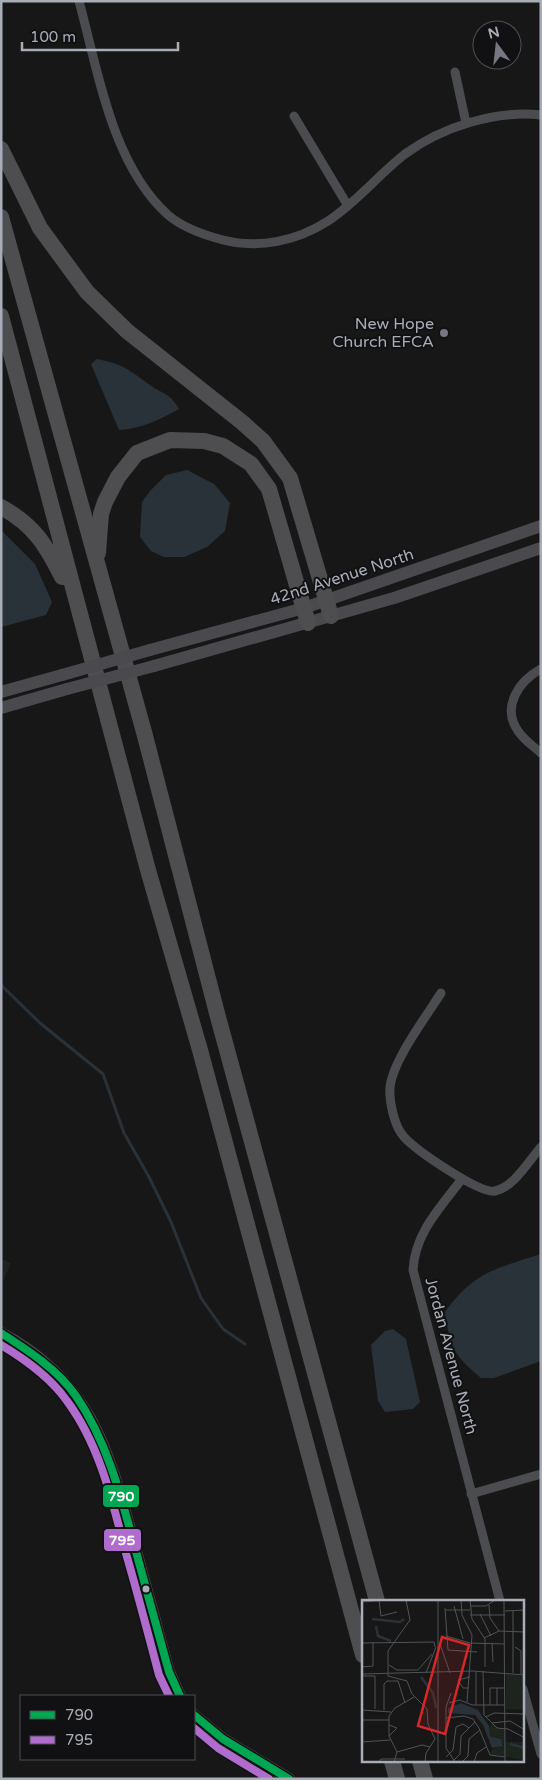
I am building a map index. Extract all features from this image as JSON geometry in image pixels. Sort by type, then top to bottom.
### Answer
[{"type":"highway","points":[[1,149],[40,228],[87,292],[127,331],[263,441],[290,478],[331,616]]},
{"type":"highway","points":[[1,217],[377,1600]]},
{"type":"highway","points":[[1,316],[75,600],[362,1651]]},
{"type":"highway","points":[[97,565],[101,514],[105,502],[118,477],[137,453],[170,440],[214,443],[235,452],[251,464],[264,481],[306,615]]},
{"type":"highway","points":[[1,507],[27,523],[41,540],[75,600]]},
{"type":"highway","points":[[392,1762],[397,1779]]},
{"type":"highway","points":[[420,1762],[425,1779]]},
{"type":"main road","name":"42nd Avenue North","points":[[1,708],[154,666],[306,615],[326,600],[541,526]]},
{"type":"main road","name":"42nd Avenue North","points":[[1,692],[150,650],[306,615],[331,616],[428,587],[541,548]]},
{"type":"main road","points":[[1,1333],[39,1358],[60,1378],[95,1424],[111,1461],[169,1672],[180,1695]]},
{"type":"main road","points":[[195,1716],[223,1739],[288,1779]]},
{"type":"street","points":[[79,1],[114,127],[140,184],[169,216],[190,228],[236,243],[260,244],[284,240],[307,232],[348,206],[406,154],[433,137],[466,123],[516,114],[541,115]]},
{"type":"street","points":[[454,72],[466,123]]},
{"type":"street","points":[[294,116],[348,206]]},
{"type":"street","points":[[541,669],[521,683],[512,705],[513,719],[517,731],[541,753]]},
{"type":"street","points":[[441,993],[395,1069],[390,1087],[391,1105],[404,1137],[462,1180],[481,1190],[493,1192],[512,1182],[541,1147]]},
{"type":"street","name":"Jordan Avenue North","points":[[462,1180],[424,1229],[414,1256],[413,1270],[500,1600]]},
{"type":"street","points":[[471,1494],[541,1474]]},
{"type":"street","points":[[524,1693],[541,1754]]},
{"type":"shaded area","points":[[97,359],[120,365],[170,397],[179,409],[150,423],[135,428],[119,430],[91,364]]},
{"type":"shaded area","points":[[187,470],[214,484],[230,503],[225,531],[207,547],[184,557],[164,557],[151,551],[140,537],[142,502],[166,475]]},
{"type":"shaded area","points":[[1,530],[35,564],[52,602],[46,615],[1,627]]},
{"type":"shaded area","points":[[541,1254],[541,1361],[494,1378],[481,1378],[459,1357],[451,1343],[445,1312],[466,1288],[487,1273]]},
{"type":"shaded area","points":[[1,1259],[11,1263],[1,1286]]},
{"type":"shaded area","points":[[393,1329],[406,1339],[420,1402],[413,1409],[385,1412],[378,1401],[371,1345],[385,1331]]},
{"type":"waterway","points":[[1,985],[40,1023],[103,1074],[124,1133],[149,1177],[171,1222],[201,1298],[223,1329],[245,1344]]},
{"type":"transit line","name":"790","points":[[1,1333],[32,1354],[60,1377],[76,1396],[96,1431],[112,1469],[169,1672],[180,1695]]},
{"type":"transit line","name":"795","points":[[1,1345],[28,1363],[53,1384],[67,1401],[88,1435],[103,1472],[159,1675],[169,1695]]},
{"type":"transit line","name":"790","points":[[195,1716],[223,1739],[289,1779]]},
{"type":"transit line","name":"795","points":[[195,1729],[218,1748],[269,1779]]},
{"type":"place","name":"New Hope Church EFCA","points":[[444,333]]}]
